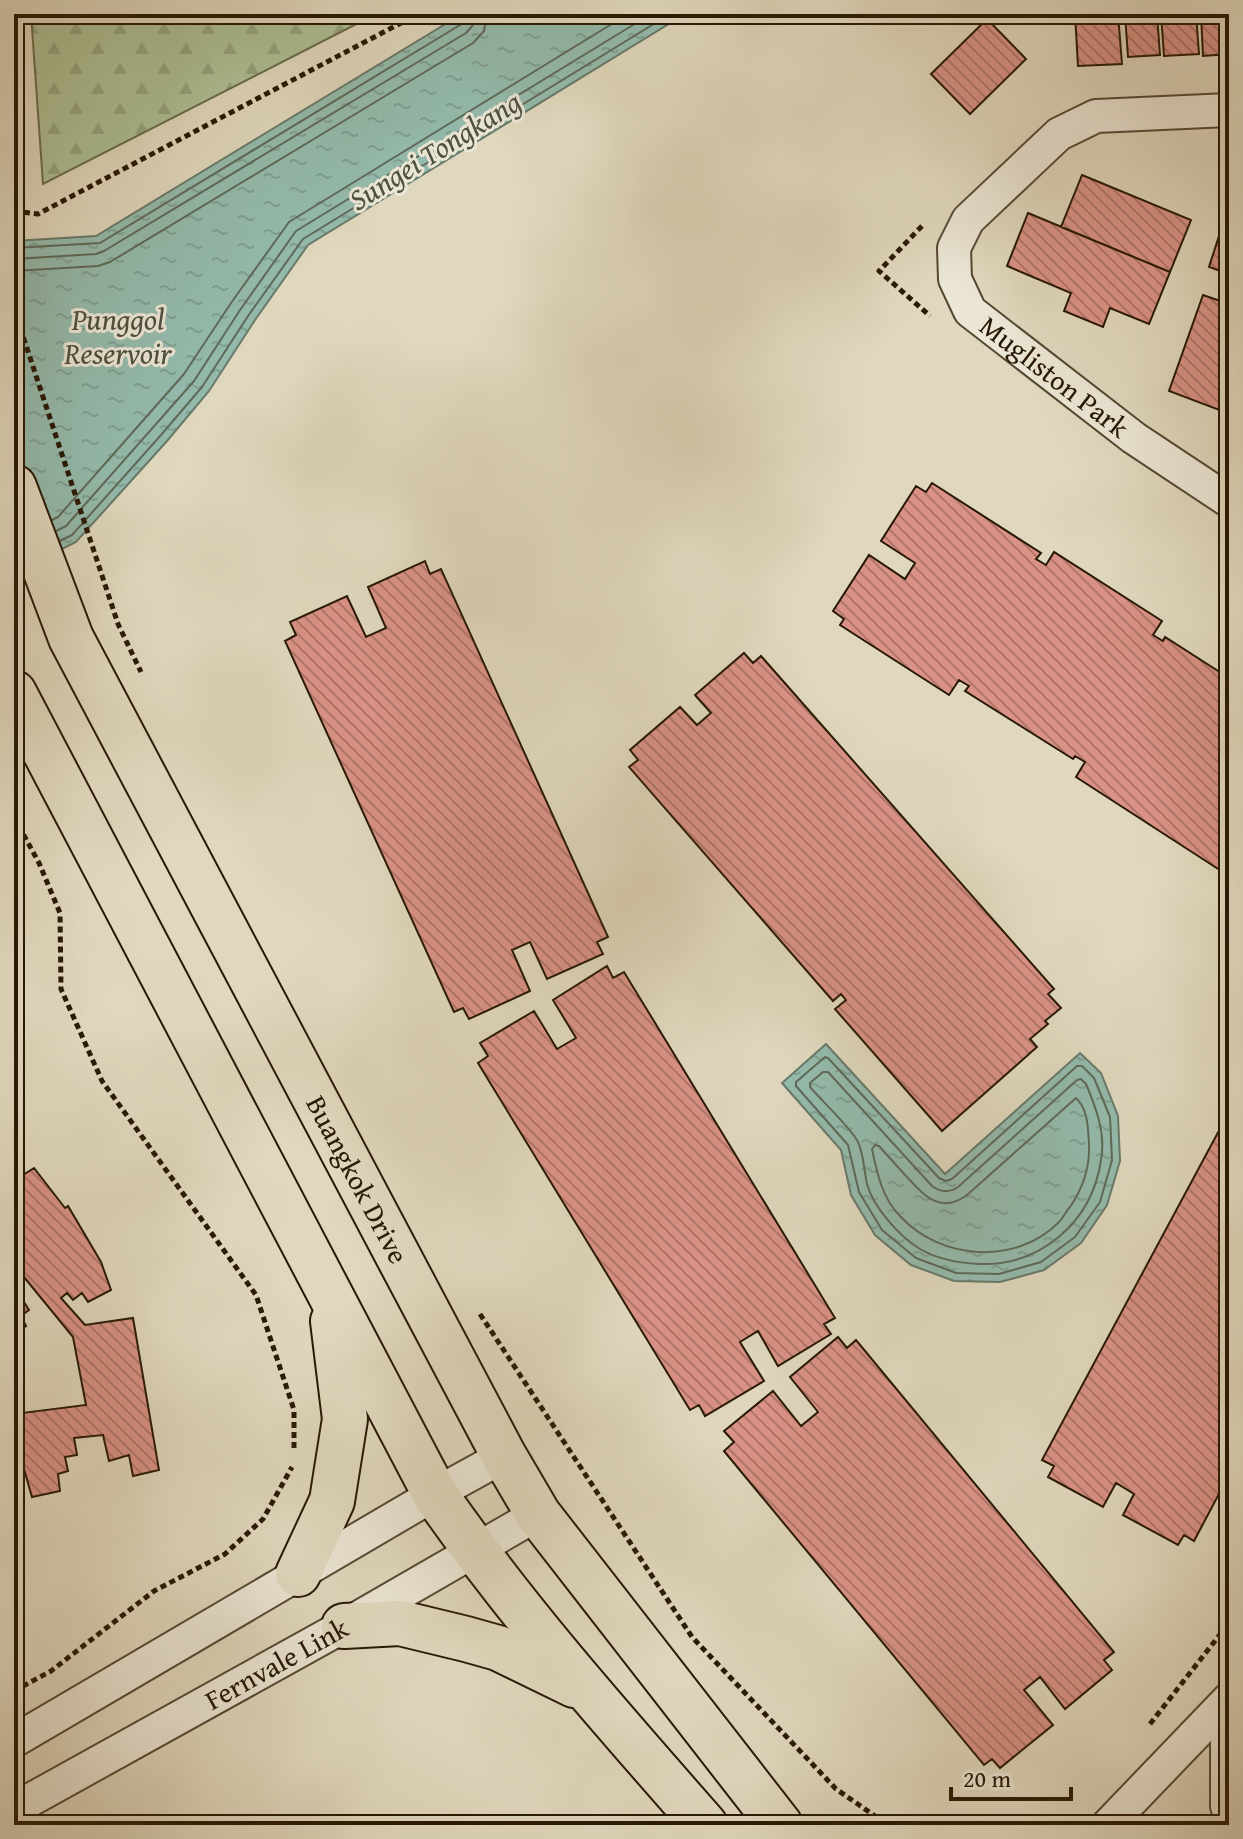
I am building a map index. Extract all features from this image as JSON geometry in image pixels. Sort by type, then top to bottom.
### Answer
[{"type":"main road","name":"Buangkok Drive","points":[[14,487],[71,638],[504,1456],[538,1514],[780,1825]]},
{"type":"main road","points":[[14,693],[435,1494],[475,1552],[587,1692],[705,1825]]},
{"type":"main road","points":[[298,1574],[332,1501],[345,1419],[330,1295]]},
{"type":"main road","points":[[344,1626],[400,1623],[477,1642],[498,1648],[587,1692]]},
{"type":"street","name":"Mugliston Park","points":[[1229,110],[1096,116],[1059,134],[968,220],[954,248],[955,279],[970,311],[1134,438],[1229,501]]},
{"type":"street","points":[[14,1741],[504,1456]]},
{"type":"street","name":"Fernvale Link","points":[[14,1809],[344,1626],[538,1514]]},
{"type":"street","points":[[1228,1702],[1229,1812]]},
{"type":"street","points":[[1108,1825],[1228,1702]]},
{"type":"path","points":[[14,211],[38,214],[418,14]]},
{"type":"path","points":[[14,309],[118,624],[145,680]]},
{"type":"path","points":[[14,817],[39,863],[60,913],[61,989],[102,1081],[256,1295],[294,1410],[294,1450]]},
{"type":"path","points":[[479,1312],[692,1637],[836,1789],[888,1825]]},
{"type":"path","points":[[14,1691],[51,1671],[154,1591],[225,1554],[263,1519],[294,1463]]},
{"type":"path","points":[[1152,1820],[1185,1821],[1188,1825]]},
{"type":"green space","points":[[31,14],[376,14],[43,184]]},
{"type":"water","points":[[462,14],[685,14],[308,245],[209,391],[167,441],[76,542],[14,573],[14,241],[96,236]]},
{"type":"water","points":[[826,1044],[945,1174],[1080,1053],[1101,1073],[1118,1116],[1120,1161],[1107,1205],[1081,1243],[1044,1270],[1000,1282],[954,1281],[911,1265],[875,1235],[851,1195],[841,1150],[782,1083]]},
{"type":"building","points":[[1075,14],[1118,14],[1122,64],[1078,66]]},
{"type":"building","points":[[1125,14],[1157,14],[1160,55],[1128,57]]},
{"type":"building","points":[[1161,14],[1196,14],[1199,54],[1164,56]]},
{"type":"building","points":[[1201,14],[1229,14],[1229,54],[1203,56]]},
{"type":"building","points":[[987,19],[1026,59],[970,114],[931,74]]},
{"type":"building","points":[[1082,175],[1191,220],[1170,272],[1061,227]]},
{"type":"building","points":[[1229,205],[1229,274],[1209,267]]},
{"type":"building","points":[[1028,213],[1170,272],[1149,324],[1110,308],[1103,327],[1064,311],[1071,293],[1007,266]]},
{"type":"building","points":[[1203,295],[1229,304],[1229,392],[1222,411],[1169,391]]},
{"type":"building","points":[[932,483],[1041,553],[1036,559],[1046,565],[1054,552],[1162,621],[1153,635],[1163,641],[1165,637],[1229,678],[1229,876],[1076,777],[1085,762],[1075,756],[1073,759],[965,691],[969,686],[959,680],[949,695],[840,625],[844,619],[833,611],[869,555],[905,579],[915,563],[881,541],[916,486],[926,492]]},
{"type":"building","points":[[425,561],[430,574],[441,569],[608,937],[597,942],[603,954],[547,979],[530,942],[512,950],[530,991],[469,1019],[463,1008],[454,1012],[285,641],[296,635],[290,622],[347,596],[366,637],[386,628],[368,587]]},
{"type":"building","points":[[744,653],[753,663],[761,656],[1054,989],[1048,994],[1061,1008],[1030,1039],[1037,1047],[942,1131],[835,1009],[846,1000],[841,994],[833,1001],[629,767],[638,760],[630,750],[680,707],[697,725],[711,713],[695,695]]},
{"type":"building","points":[[607,966],[613,978],[624,972],[835,1318],[824,1324],[831,1334],[778,1366],[758,1331],[740,1342],[764,1381],[705,1416],[699,1405],[690,1410],[478,1063],[488,1056],[480,1043],[534,1011],[557,1049],[576,1038],[553,1000]]},
{"type":"building","points":[[1229,1112],[1229,1475],[1194,1541],[1184,1535],[1178,1545],[1123,1515],[1134,1494],[1116,1483],[1103,1507],[1048,1477],[1054,1466],[1042,1460]]},
{"type":"building","points":[[34,1168],[65,1208],[68,1206],[101,1262],[111,1290],[88,1302],[82,1293],[73,1300],[67,1293],[61,1298],[85,1325],[133,1318],[159,1470],[133,1476],[129,1455],[109,1461],[103,1435],[74,1438],[77,1455],[65,1457],[68,1471],[58,1474],[60,1491],[32,1497],[14,1434],[14,1427],[24,1425],[22,1413],[86,1405],[73,1337],[24,1277],[14,1286],[14,1252],[22,1245],[14,1231],[14,1209],[17,1207],[14,1194],[21,1191],[15,1180]]},
{"type":"building","points":[[14,1286],[29,1310],[21,1316],[26,1326],[14,1333]]},
{"type":"building","points":[[838,1337],[847,1348],[856,1340],[1114,1652],[1104,1660],[1112,1670],[1065,1709],[1040,1677],[1024,1690],[1053,1725],[1000,1768],[992,1759],[984,1765],[724,1451],[734,1442],[724,1431],[773,1391],[801,1426],[818,1412],[790,1377]]},
{"type":"water label","name":"Sungei Tongkang","points":[[435,151]]},
{"type":"water label","name":"Punggol Reservoir","points":[[118,337]]}]
